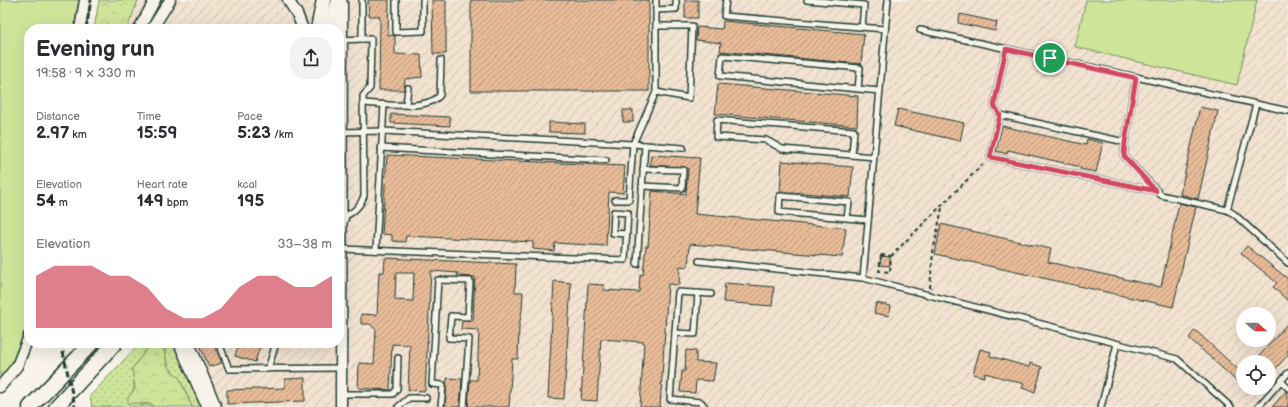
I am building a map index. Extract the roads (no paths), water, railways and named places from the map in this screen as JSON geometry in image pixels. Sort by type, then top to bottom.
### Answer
[{"type":"main road","points":[[319,24],[324,0]]},
{"type":"main road","points":[[332,24],[339,0]]},
{"type":"main road","points":[[30,407],[87,348]]},
{"type":"main road","points":[[56,407],[110,348]]},
{"type":"street","points":[[81,24],[85,0]]},
{"type":"street","points":[[142,24],[156,0]]},
{"type":"street","points":[[155,24],[170,0]]},
{"type":"street","points":[[288,0],[297,14],[300,24]]},
{"type":"street","points":[[341,24],[342,0]]},
{"type":"street","points":[[0,387],[17,366],[24,348]]},
{"type":"street","points":[[181,348],[206,407]]},
{"type":"street","points":[[191,348],[216,407]]},
{"type":"street","points":[[341,348],[341,407]]},
{"type":"lane","points":[[362,0],[362,40]]},
{"type":"lane","points":[[396,0],[396,32],[423,31],[423,0]]},
{"type":"lane","points":[[615,200],[629,200],[633,144],[656,92],[656,0]]},
{"type":"lane","points":[[656,10],[676,9],[676,0]]},
{"type":"lane","points":[[726,0],[724,16],[885,29]]},
{"type":"lane","points":[[807,0],[864,5],[862,27]]},
{"type":"lane","points":[[862,278],[888,0]]},
{"type":"lane","points":[[656,26],[692,26],[689,98],[656,92]]},
{"type":"lane","points":[[920,30],[1288,111]]},
{"type":"lane","points":[[344,40],[371,40],[370,88],[363,96],[362,131],[364,196],[357,209],[350,215],[344,217]]},
{"type":"lane","points":[[1006,49],[994,105],[1000,115],[990,157],[1156,191]]},
{"type":"lane","points":[[858,89],[860,68],[722,56],[720,76],[858,89],[880,91]]},
{"type":"lane","points":[[363,103],[424,104],[437,99],[440,95],[441,60]]},
{"type":"lane","points":[[1136,78],[1124,156],[1161,195],[1227,210],[1241,219],[1288,263]]},
{"type":"lane","points":[[406,104],[408,88]]},
{"type":"lane","points":[[376,250],[384,104]]},
{"type":"lane","points":[[1227,210],[1256,104]]},
{"type":"lane","points":[[1000,115],[1125,142]]},
{"type":"lane","points":[[852,155],[854,131],[717,120],[716,137],[766,140],[782,149],[874,157]]},
{"type":"lane","points":[[344,132],[382,131],[683,148]]},
{"type":"lane","points":[[637,264],[645,145]]},
{"type":"lane","points":[[381,148],[606,160]]},
{"type":"lane","points":[[642,186],[682,188],[683,170],[643,168]]},
{"type":"lane","points":[[848,218],[849,202],[780,196],[779,212],[868,220]]},
{"type":"lane","points":[[344,249],[625,260],[627,234],[628,213],[614,212],[613,233],[627,234]]},
{"type":"lane","points":[[699,261],[862,278],[1177,359],[1231,407]]},
{"type":"lane","points":[[441,407],[443,385],[432,384],[438,280],[470,281],[468,317],[451,316],[450,338],[469,338],[464,407]]},
{"type":"lane","points":[[706,407],[701,402],[670,399],[678,292],[711,294]]},
{"type":"lane","points":[[675,333],[695,334],[698,293]]},
{"type":"lane","points":[[1101,407],[1117,344]]},
{"type":"lane","points":[[221,348],[229,369],[341,368]]},
{"type":"lane","points":[[268,368],[274,348]]},
{"type":"lane","points":[[341,394],[393,394],[397,389],[398,358]]},
{"type":"lane","points":[[1258,407],[1288,374]]},
{"type":"lane","points":[[1281,381],[1288,388]]},
{"type":"lane","points":[[398,407],[409,398],[426,398]]},
{"type":"railway","points":[[87,24],[91,0]]},
{"type":"railway","points":[[62,348],[75,407]]}]
